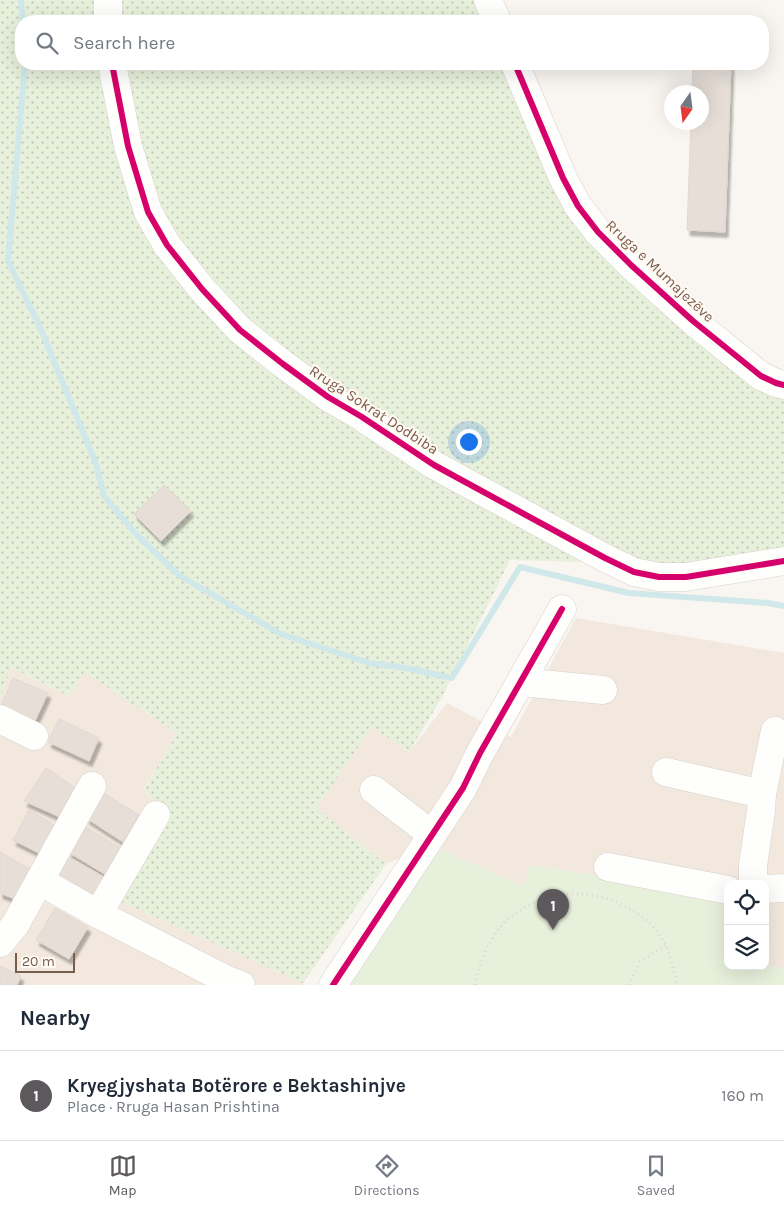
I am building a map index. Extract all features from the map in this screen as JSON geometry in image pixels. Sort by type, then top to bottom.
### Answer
[{"type":"street","points":[[108,0],[108,15]]},
{"type":"street","points":[[488,0],[494,15]]},
{"type":"street","name":"Rruga Sokrat Dodbiba","points":[[113,70],[128,146],[148,212],[167,245],[202,289],[240,330],[328,397],[362,417],[434,465],[634,572],[659,578],[686,577],[784,561]]},
{"type":"street","name":"Rruga e Mumajezëve","points":[[517,70],[562,178],[578,206],[598,232],[631,265],[693,321],[761,376],[784,385]]},
{"type":"street","points":[[333,985],[463,788],[480,753],[562,609]]},
{"type":"street","points":[[521,682],[603,690]]},
{"type":"street","points":[[0,719],[34,736]]},
{"type":"street","points":[[753,880],[753,865],[762,794],[775,731]]},
{"type":"street","points":[[666,772],[762,794]]},
{"type":"street","points":[[0,942],[15,925],[92,786]]},
{"type":"street","points":[[374,790],[431,834]]},
{"type":"street","points":[[98,914],[156,815]]},
{"type":"street","points":[[608,866],[724,889]]},
{"type":"street","points":[[40,881],[98,914],[225,979],[241,985]]},
{"type":"street","points":[[769,889],[784,888]]},
{"type":"path","points":[[475,985],[485,948],[505,922],[532,902],[565,894],[598,895],[630,908],[655,930],[665,945],[672,959],[677,985]]},
{"type":"path","points":[[629,985],[640,962],[665,945]]},
{"type":"shaded area","points":[[576,618],[784,653],[784,970],[769,965],[769,880],[724,880],[724,896],[530,865],[524,886],[430,845],[386,864],[316,808],[372,726],[409,752],[447,703],[511,737]]},
{"type":"shaded area","points":[[11,667],[69,696],[84,671],[177,733],[143,791],[169,807],[119,901],[304,985],[0,985],[0,699]]},
{"type":"green space","points":[[0,0],[488,0],[494,15],[15,15],[15,70],[518,70],[578,206],[784,385],[784,567],[510,560],[441,699],[409,752],[372,727],[316,808],[386,864],[303,983],[119,901],[169,807],[143,792],[177,733],[84,672],[69,696],[11,667],[0,699]]},
{"type":"green space","points":[[430,845],[524,886],[530,865],[724,896],[724,970],[769,970],[769,965],[784,970],[784,985],[345,985]]},
{"type":"building","points":[[693,70],[731,70],[725,232],[687,230],[691,130],[709,130],[709,85],[692,85]]},
{"type":"building","points":[[164,485],[191,511],[161,541],[134,514]]},
{"type":"building","points":[[13,678],[48,693],[33,725],[0,708]]},
{"type":"building","points":[[59,719],[99,738],[89,761],[48,742]]},
{"type":"building","points":[[46,768],[80,791],[62,818],[24,801]]},
{"type":"building","points":[[102,792],[139,815],[123,842],[86,818]]},
{"type":"building","points":[[29,810],[61,829],[45,856],[13,840]]},
{"type":"building","points":[[84,826],[125,851],[108,876],[68,852]]},
{"type":"building","points":[[0,852],[33,871],[15,899],[0,893]]},
{"type":"building","points":[[67,856],[109,880],[94,907],[51,883]]},
{"type":"building","points":[[55,908],[88,927],[69,959],[36,940]]},
{"type":"building","points":[[0,966],[21,976],[17,985],[0,985]]},
{"type":"waterway","points":[[21,0],[22,15]]},
{"type":"waterway","points":[[24,70],[8,261],[42,332],[96,464],[104,496],[137,535],[180,576],[281,634],[369,663],[406,668],[452,678],[520,567],[629,593],[768,603],[784,606]]},
{"type":"cycle path","points":[[113,70],[128,146],[148,212],[167,245],[202,289],[240,330],[328,397],[362,417],[434,465],[634,572],[659,577],[686,577],[784,561]]},
{"type":"cycle path","points":[[518,70],[563,178],[578,206],[598,232],[631,265],[693,321],[761,376],[784,385]]},
{"type":"cycle path","points":[[333,985],[463,788],[480,753],[562,609]]},
{"type":"place","name":"Kryegjyshata Botërore e Bektashinjve","points":[[553,930]]}]
